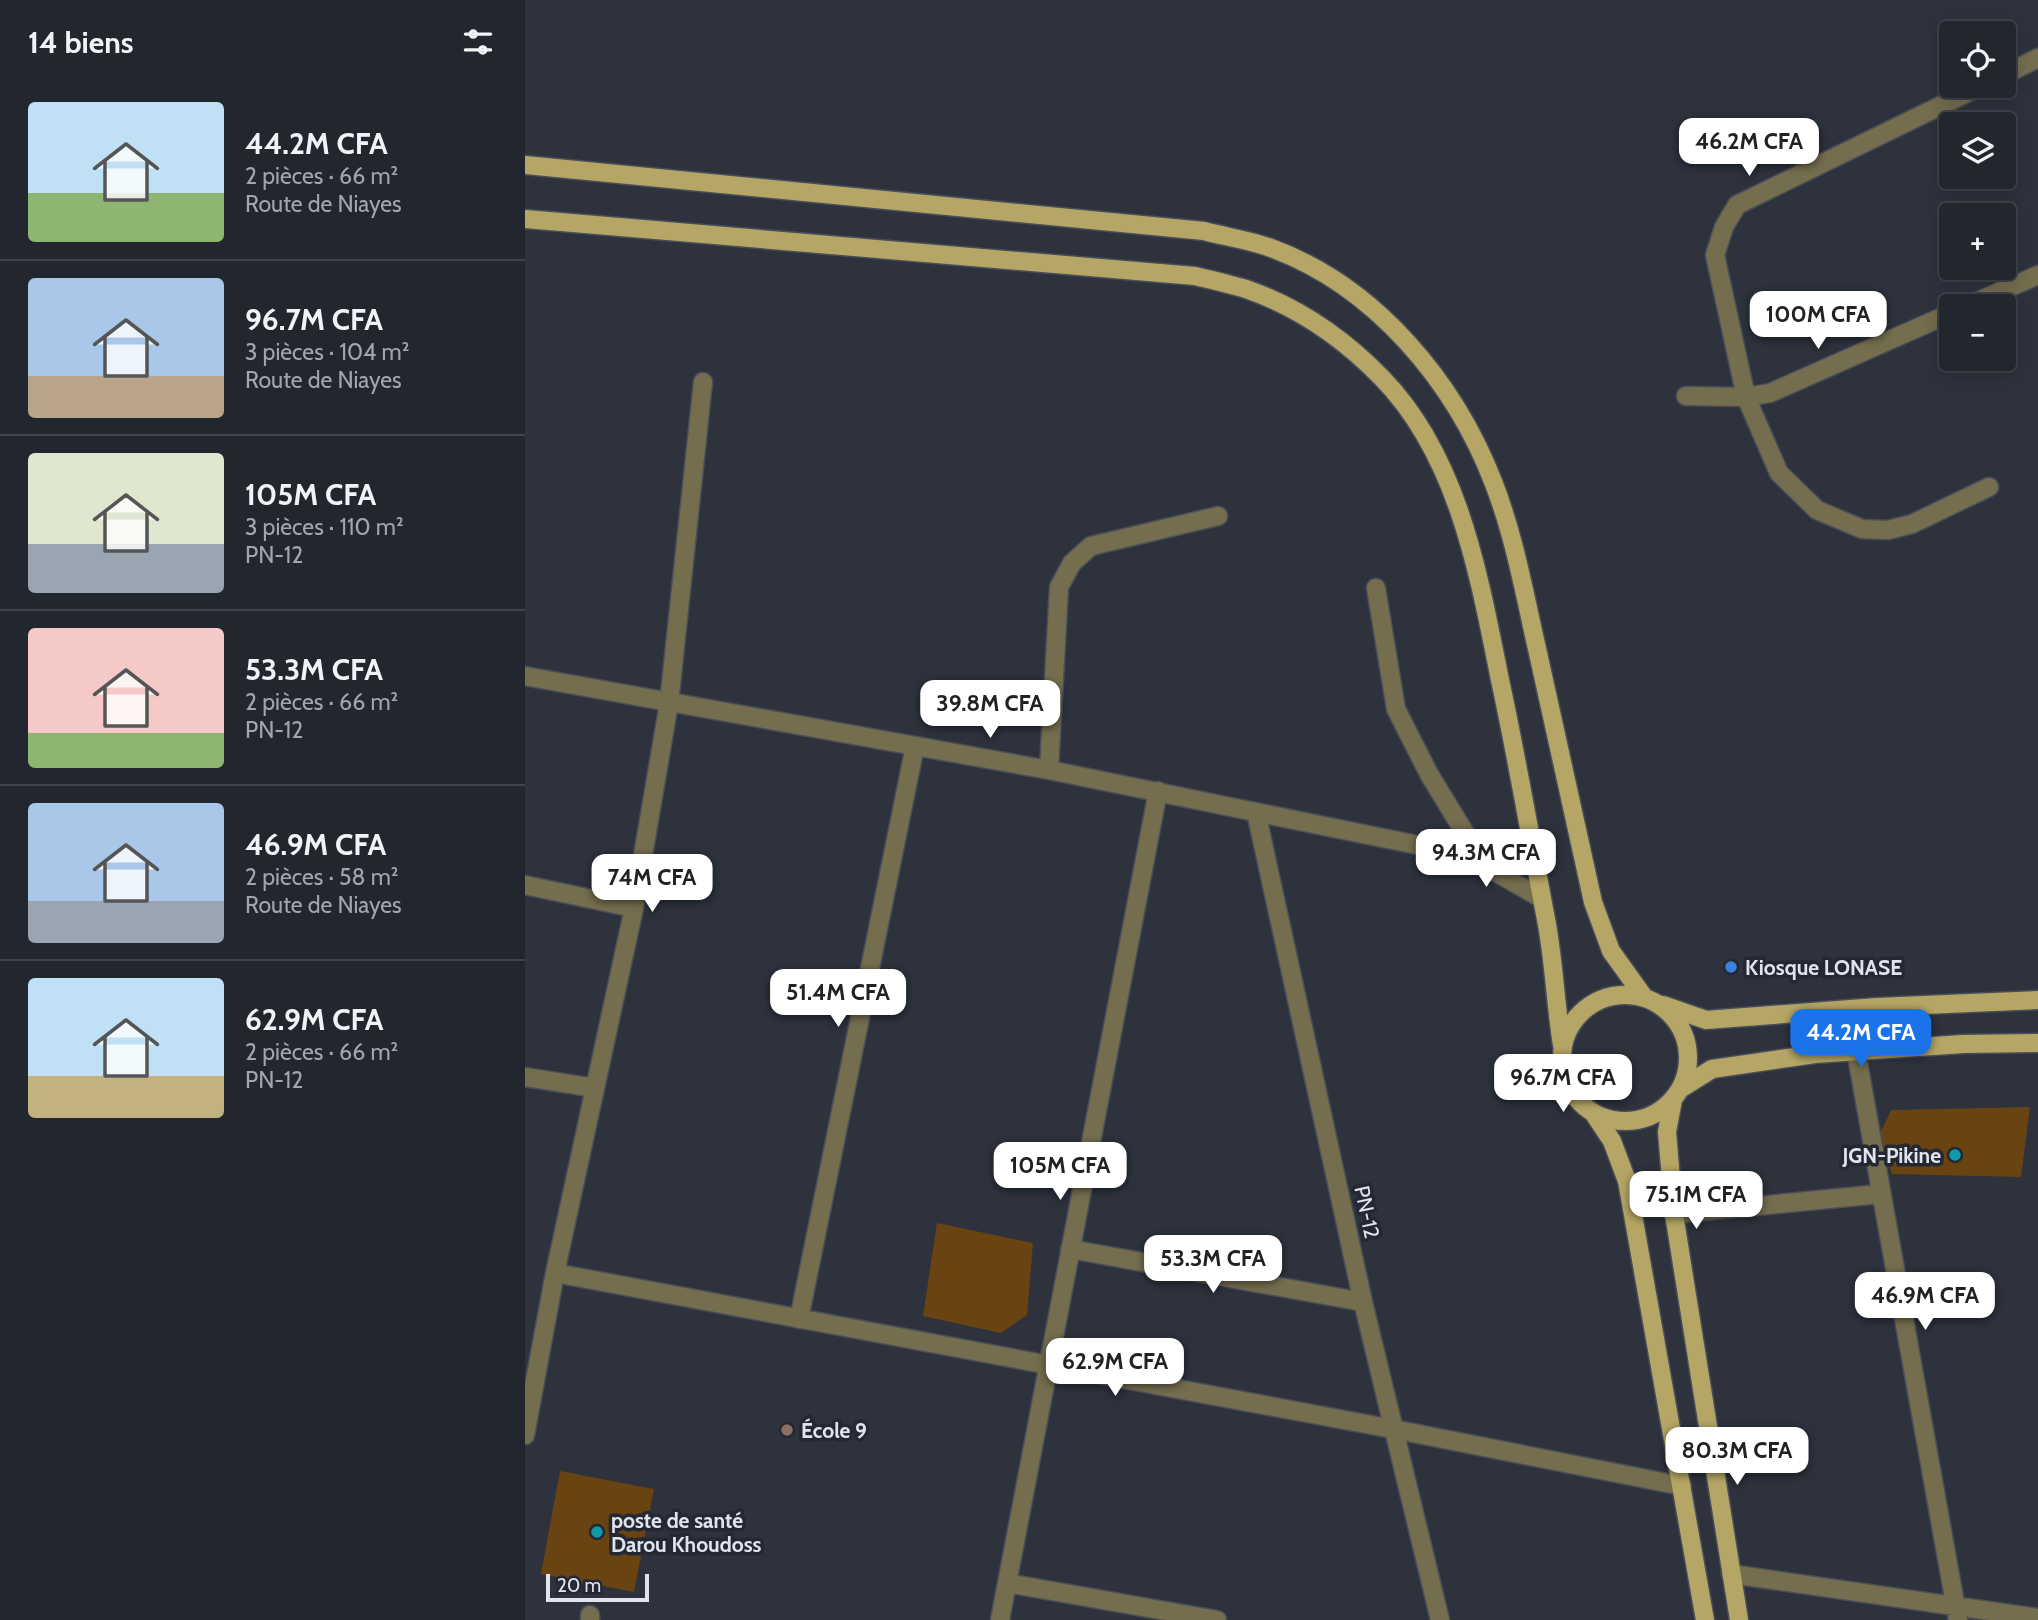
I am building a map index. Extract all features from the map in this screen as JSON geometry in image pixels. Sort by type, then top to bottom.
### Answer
[{"type":"main road","points":[[525,165],[1204,231],[1270,248],[1325,274],[1369,305],[1412,348],[1447,393],[1477,444],[1495,485],[1514,548],[1594,902],[1611,951],[1650,1000],[1672,1016],[1682,1032],[1688,1051],[1687,1071],[1667,1132],[1674,1214],[1739,1620]]},
{"type":"main road","points":[[525,219],[1195,276],[1247,290],[1302,315],[1341,340],[1384,380],[1414,419],[1441,466],[1455,501],[1474,560],[1517,758],[1546,914],[1562,1045],[1562,1065],[1567,1084],[1578,1102],[1594,1114],[1627,1123],[1660,1111],[1712,1069],[1856,1051],[2038,1043]]},
{"type":"main road","points":[[1562,1045],[1570,1025],[1584,1009],[1602,999],[1623,994],[1650,1000],[1706,1020],[1877,1007],[2038,1000]]},
{"type":"main road","points":[[1594,1114],[1612,1141],[1627,1181],[1705,1620]]},
{"type":"street","points":[[2016,69],[2038,58]]},
{"type":"street","points":[[1956,98],[1737,205],[1724,227],[1715,256],[1747,397],[1779,473],[1817,510],[1862,529],[1888,530],[1912,524],[1989,486]]},
{"type":"street","points":[[1994,294],[2038,275]]},
{"type":"street","points":[[1686,396],[1747,397],[1770,393],[1939,318]]},
{"type":"street","points":[[525,1435],[555,1273],[634,908],[669,703],[703,382]]},
{"type":"street","points":[[1049,770],[1059,587],[1072,563],[1091,546],[1218,516]]},
{"type":"street","points":[[1376,588],[1396,709],[1429,774],[1485,866]]},
{"type":"street","points":[[525,676],[1049,770],[1447,851],[1485,866],[1541,898]]},
{"type":"street","points":[[799,1319],[915,746]]},
{"type":"street","points":[[1000,1620],[1157,791]]},
{"type":"street","name":"PN-12","points":[[1256,812],[1363,1302],[1440,1620]]},
{"type":"street","points":[[525,885],[634,908]]},
{"type":"street","points":[[1856,1051],[1957,1613]]},
{"type":"street","points":[[525,1077],[595,1088]]},
{"type":"street","points":[[1674,1214],[1880,1194]]},
{"type":"street","points":[[1070,1249],[1363,1302]]},
{"type":"street","points":[[555,1273],[1393,1429],[1682,1486]]},
{"type":"street","points":[[1731,1574],[1957,1613],[2038,1618]]},
{"type":"street","points":[[1007,1583],[1217,1620]]},
{"type":"building","name":"JGN-Pikine","points":[[2030,1107],[2021,1177],[1892,1174],[1879,1136],[1891,1110]]},
{"type":"building","points":[[937,1223],[1033,1243],[1027,1315],[1001,1333],[923,1316]]},
{"type":"building","name":"poste de santé Darou Khoudoss","points":[[560,1471],[654,1489],[634,1592],[541,1574]]},
{"type":"place","name":"Kiosque LONASE","points":[[1731,967]]},
{"type":"place","name":"JGN-Pikine","points":[[1955,1155]]},
{"type":"place","name":"École 9","points":[[787,1430]]},
{"type":"place","name":"poste de santé Darou Khoudoss","points":[[597,1532]]}]
